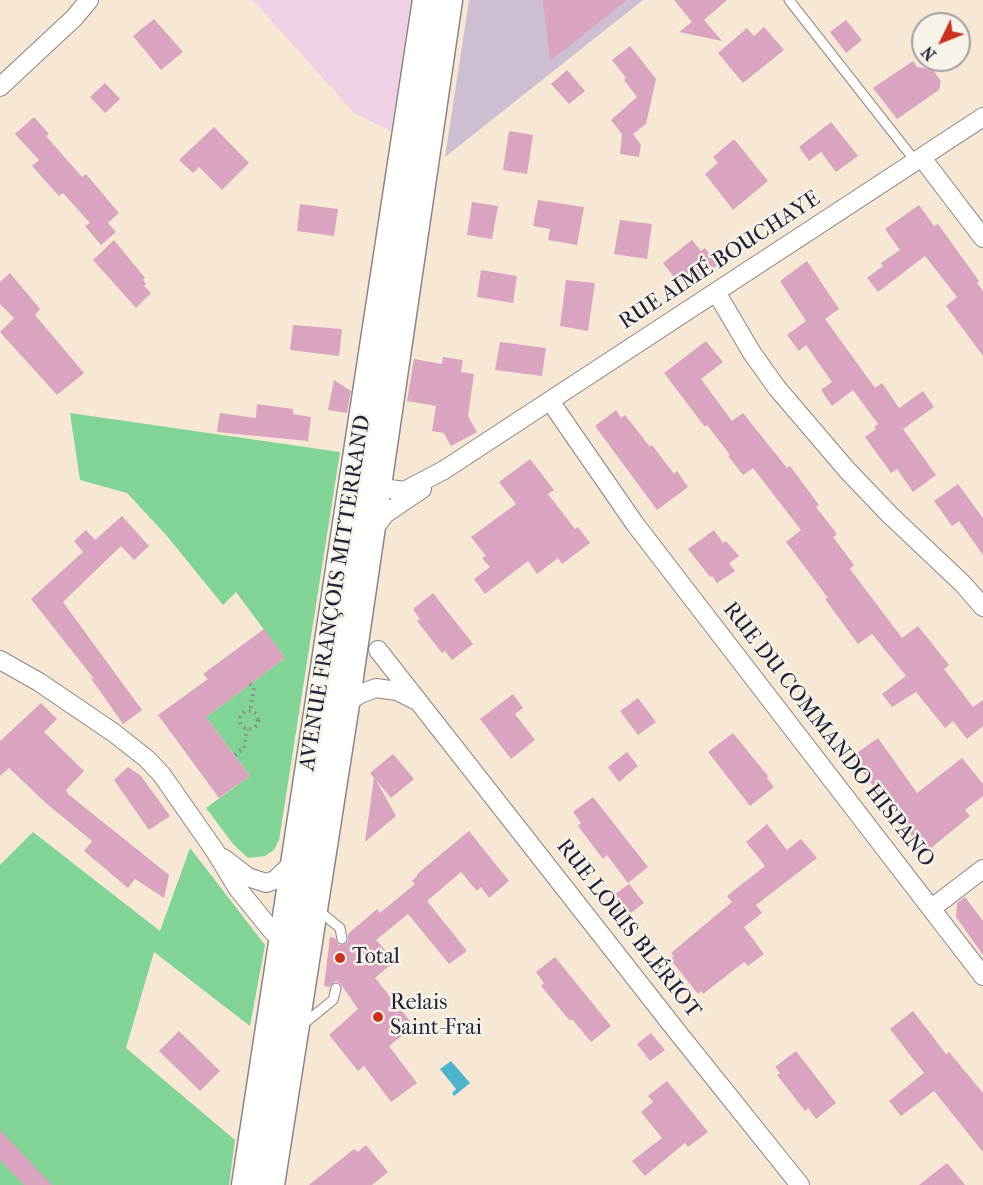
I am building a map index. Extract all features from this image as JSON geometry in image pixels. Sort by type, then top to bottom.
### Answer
[{"type":"main road","name":"AVENUE FRANÇOIS MITTERRAND","points":[[246,1185],[427,0]]},
{"type":"main road","name":"AVENUE FRANÇOIS MITTERRAND","points":[[270,1185],[345,704],[448,0]]},
{"type":"street","points":[[0,87],[74,18],[89,0]]},
{"type":"street","name":"RUE AIMÉ BOUCHAYE","points":[[376,488],[404,491],[444,470],[983,117]]},
{"type":"street","points":[[919,160],[983,238]]},
{"type":"street","points":[[716,292],[752,353],[777,388],[883,507],[983,606]]},
{"type":"street","name":"RUE DU COMMANDO HISPANO","points":[[550,401],[635,524],[983,976]]},
{"type":"street","points":[[369,536],[385,514],[427,486],[444,470]]},
{"type":"street","name":"RUE LOUIS BLÉRIOT","points":[[378,650],[800,1185]]},
{"type":"street","points":[[0,660],[39,682],[127,741],[162,775],[215,851],[238,889],[273,932],[284,937]]},
{"type":"street","name":"RUE LOUIS BLÉRIOT","points":[[345,704],[360,694],[376,688],[397,691],[419,702]]},
{"type":"street","points":[[215,851],[248,877],[266,883],[274,880],[296,860]]},
{"type":"street","points":[[932,908],[983,869]]},
{"type":"lane","points":[[789,0],[919,160]]},
{"type":"lane","points":[[314,906],[340,928],[342,939]]},
{"type":"lane","points":[[294,1032],[333,1000],[336,988]]},
{"type":"path","points":[[250,684],[254,688],[250,711]]},
{"type":"path","points":[[250,711],[256,714],[258,722],[252,729],[247,729],[242,726],[240,720],[242,714],[250,711]]},
{"type":"path","points":[[235,755],[244,748],[247,729]]},
{"type":"shaded area","points":[[253,0],[411,0],[391,131],[354,113]]},
{"type":"shaded area","points":[[469,0],[643,0],[445,157]]},
{"type":"green space","points":[[70,413],[340,452],[279,840],[274,850],[265,856],[248,858],[233,844],[206,808],[250,776],[206,717],[285,658],[236,592],[223,605],[167,536],[127,493],[80,480]]},
{"type":"green space","points":[[33,832],[160,931],[190,848],[265,945],[250,1026],[154,952],[126,1048],[235,1140],[229,1185],[0,1185],[0,865]]},
{"type":"water","points":[[451,1061],[470,1083],[454,1096],[452,1093],[456,1089],[440,1069]]},
{"type":"building","points":[[543,0],[627,0],[550,61]]},
{"type":"building","points":[[674,0],[727,0],[704,20],[722,41],[679,32],[692,22]]},
{"type":"building","points":[[154,19],[183,52],[161,70],[133,36]]},
{"type":"building","points":[[846,20],[862,40],[846,53],[830,32]]},
{"type":"building","points":[[764,27],[784,50],[743,83],[718,53],[747,28],[754,36]]},
{"type":"building","points":[[630,46],[656,79],[646,124],[633,134],[641,145],[639,157],[620,154],[622,134],[611,120],[637,97],[612,60]]},
{"type":"building","points":[[911,62],[911,72],[934,72],[941,81],[939,90],[897,119],[873,88]]},
{"type":"building","points":[[567,70],[585,91],[569,104],[551,84]]},
{"type":"building","points":[[105,83],[120,99],[105,113],[90,97]]},
{"type":"building","points":[[34,117],[49,134],[46,136],[82,177],[86,174],[119,213],[108,223],[116,232],[101,245],[85,226],[90,223],[63,193],[59,196],[32,166],[39,160],[15,134]]},
{"type":"building","points":[[831,122],[858,156],[836,172],[821,152],[809,161],[799,147]]},
{"type":"building","points":[[214,127],[249,163],[222,190],[199,167],[193,173],[179,160]]},
{"type":"building","points":[[509,131],[533,135],[527,174],[503,170]]},
{"type":"building","points":[[734,139],[768,181],[733,210],[705,174],[718,163],[713,157]]},
{"type":"building","points":[[538,200],[584,207],[577,245],[548,240],[550,229],[533,226]]},
{"type":"building","points":[[472,202],[498,206],[492,239],[467,235]]},
{"type":"building","points":[[300,204],[338,209],[334,236],[297,231]]},
{"type":"building","points":[[919,205],[934,226],[938,224],[979,281],[977,283],[983,291],[983,356],[946,306],[957,297],[925,256],[878,292],[867,278],[883,266],[881,263],[900,250],[885,229]]},
{"type":"building","points":[[620,220],[652,224],[647,259],[614,254]]},
{"type":"building","points":[[114,240],[145,278],[144,286],[151,293],[136,308],[93,260]]},
{"type":"building","points":[[692,240],[701,251],[705,248],[718,265],[691,286],[684,277],[678,282],[663,263]]},
{"type":"building","points":[[807,261],[839,309],[825,319],[875,388],[882,383],[899,408],[923,391],[934,407],[903,429],[936,475],[913,492],[897,469],[891,473],[865,437],[876,429],[874,427],[878,424],[853,390],[832,406],[821,390],[832,382],[806,345],[799,351],[787,335],[806,321],[780,281]]},
{"type":"building","points":[[481,270],[517,276],[513,303],[477,297]]},
{"type":"building","points":[[10,273],[40,309],[35,315],[84,373],[57,395],[0,332],[14,318],[0,304],[0,282]]},
{"type":"building","points":[[566,280],[595,283],[588,331],[560,326]]},
{"type":"building","points":[[293,325],[342,329],[339,356],[290,350]]},
{"type":"building","points":[[706,341],[723,362],[701,379],[732,421],[743,413],[787,468],[790,466],[819,505],[816,507],[837,534],[833,537],[854,565],[850,569],[902,638],[918,626],[949,665],[944,669],[973,707],[983,700],[983,726],[967,739],[953,721],[945,728],[916,692],[892,707],[882,694],[906,676],[872,634],[858,644],[825,599],[828,598],[786,542],[801,530],[753,468],[743,475],[707,425],[705,427],[664,373]]},
{"type":"building","points":[[500,342],[546,348],[542,376],[495,370]]},
{"type":"building","points":[[443,357],[463,360],[461,372],[474,374],[468,416],[477,432],[451,446],[444,433],[432,431],[436,406],[407,401],[414,359],[442,364]]},
{"type":"building","points":[[334,380],[351,391],[347,413],[328,410]]},
{"type":"building","points":[[257,404],[293,409],[293,414],[311,417],[308,441],[217,432],[220,413],[256,418]]},
{"type":"building","points":[[616,410],[621,418],[625,415],[674,474],[677,471],[688,487],[657,510],[595,426]]},
{"type":"building","points":[[530,459],[554,490],[548,494],[575,529],[578,527],[590,543],[562,564],[558,558],[537,574],[528,561],[485,594],[474,579],[490,567],[482,558],[486,556],[471,537],[516,504],[499,482]]},
{"type":"building","points":[[958,484],[983,518],[983,555],[959,521],[952,526],[934,501]]},
{"type":"building","points":[[122,516],[149,546],[134,560],[121,546],[63,602],[142,710],[123,724],[90,677],[95,680],[31,599],[83,552],[74,541],[86,530],[95,540]]},
{"type":"building","points":[[714,530],[723,543],[726,541],[739,556],[729,563],[735,571],[717,583],[688,549]]},
{"type":"building","points":[[433,593],[473,644],[452,660],[445,651],[442,653],[417,621],[420,619],[413,609]]},
{"type":"building","points":[[264,629],[285,658],[206,717],[250,776],[219,798],[158,715],[208,679],[203,674]]},
{"type":"building","points":[[513,694],[523,708],[515,714],[535,740],[511,759],[480,719]]},
{"type":"building","points":[[638,698],[656,722],[638,735],[620,711]]},
{"type":"building","points":[[41,703],[57,719],[44,732],[84,771],[66,790],[68,794],[169,875],[164,898],[135,879],[128,888],[84,851],[92,841],[47,804],[9,768],[0,776],[0,741]]},
{"type":"building","points":[[733,733],[768,776],[767,778],[774,787],[750,806],[708,752]]},
{"type":"building","points":[[878,738],[917,793],[962,758],[983,784],[983,796],[965,810],[970,816],[925,853],[851,757]]},
{"type":"building","points":[[627,752],[638,766],[619,782],[608,767]]},
{"type":"building","points":[[393,754],[414,779],[391,798],[376,780],[396,816],[365,842],[374,778],[370,773]]},
{"type":"building","points":[[128,767],[141,776],[170,816],[149,830],[114,780]]},
{"type":"building","points":[[593,797],[648,867],[628,883],[607,855],[603,859],[578,826],[581,823],[573,812]]},
{"type":"building","points":[[767,824],[787,850],[801,839],[817,858],[756,905],[762,913],[744,927],[764,954],[748,966],[744,962],[703,994],[701,991],[698,994],[670,959],[674,956],[671,953],[732,902],[727,896],[765,866],[746,842]]},
{"type":"building","points":[[469,831],[509,881],[489,898],[481,887],[477,891],[461,872],[427,901],[467,951],[449,964],[408,914],[376,940],[395,961],[375,978],[414,1026],[389,1046],[417,1083],[391,1102],[364,1066],[358,1071],[329,1035],[358,1009],[340,983],[335,981],[329,987],[324,986],[330,937],[335,938],[339,945],[346,944],[348,934],[377,909],[380,913],[415,884],[412,881],[417,874]]},
{"type":"building","points":[[629,884],[644,903],[619,922],[604,902]]},
{"type":"building","points":[[965,897],[983,921],[983,955],[956,917],[957,903]]},
{"type":"building","points":[[555,957],[611,1026],[591,1042],[541,986],[544,983],[536,972]]},
{"type":"building","points":[[913,1011],[946,1054],[949,1052],[983,1093],[983,1152],[934,1091],[901,1116],[889,1101],[924,1073],[890,1029]]},
{"type":"building","points":[[179,1031],[220,1071],[200,1091],[159,1051]]},
{"type":"building","points":[[651,1033],[665,1050],[650,1061],[637,1044]]},
{"type":"building","points":[[796,1051],[836,1103],[816,1119],[808,1108],[805,1111],[777,1075],[780,1073],[775,1067]]},
{"type":"building","points":[[667,1081],[708,1132],[688,1147],[685,1143],[645,1176],[632,1161],[662,1138],[641,1112],[653,1102],[648,1096]]},
{"type":"building","points":[[0,1130],[52,1185],[24,1185],[0,1160]]},
{"type":"building","points":[[366,1145],[388,1172],[372,1185],[309,1185],[354,1149],[358,1152]]},
{"type":"building","points":[[947,1163],[965,1185],[919,1185]]},
{"type":"place","name":"Total","points":[[340,958]]},
{"type":"place","name":"Relais Saint-Frai","points":[[378,1017]]}]
